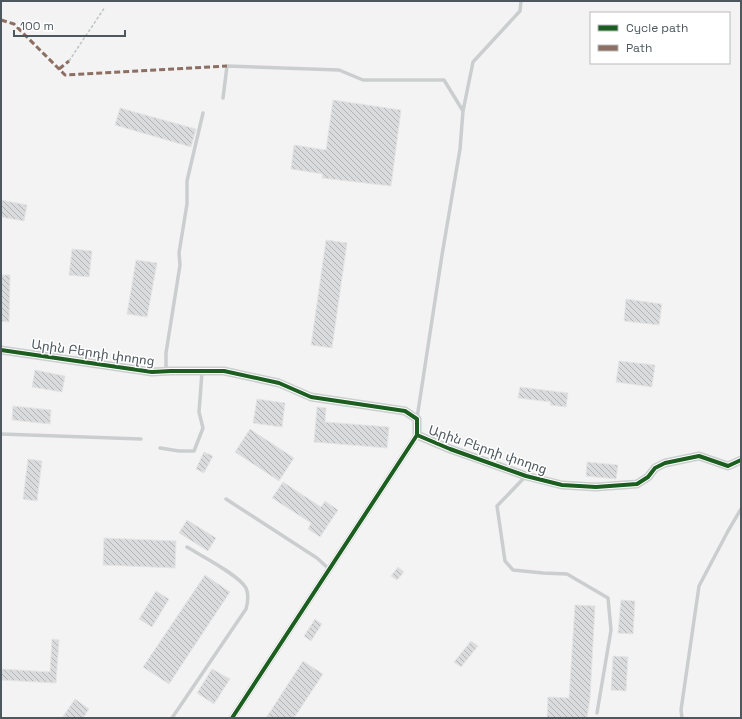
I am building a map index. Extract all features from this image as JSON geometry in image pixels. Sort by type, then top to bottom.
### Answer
[{"type":"street","name":"Արին Բերդի փողոց","points":[[1,350],[152,372],[224,371],[280,383],[311,396],[405,411],[416,419],[417,435],[450,449],[526,476],[562,485],[596,487],[637,484],[648,477],[655,468],[665,462],[699,456],[728,466],[741,460]]},
{"type":"street","points":[[232,718],[417,435]]},
{"type":"lane","points":[[416,419],[460,149],[463,111],[473,62],[520,11],[521,1]]},
{"type":"lane","points":[[223,98],[228,66],[339,70],[363,80],[444,80],[463,111]]},
{"type":"lane","points":[[166,371],[166,353],[179,273],[179,253],[187,204],[187,181],[203,113]]},
{"type":"lane","points":[[160,448],[179,451],[194,451],[203,428],[199,412],[202,371]]},
{"type":"lane","points":[[1,434],[141,439]]},
{"type":"lane","points":[[526,476],[497,506],[505,562],[513,570],[567,574],[608,598],[611,630],[597,713]]},
{"type":"lane","points":[[226,499],[316,558],[329,569]]},
{"type":"lane","points":[[682,718],[681,710],[699,586],[741,509]]},
{"type":"lane","points":[[172,718],[246,609],[249,600],[246,588],[235,577],[187,547]]},
{"type":"path","points":[[69,61],[106,7]]},
{"type":"building","points":[[333,100],[401,110],[391,186],[322,178],[323,174],[291,169],[294,145],[326,150]]},
{"type":"building","points":[[120,108],[196,129],[191,147],[115,125]]},
{"type":"building","points":[[1,200],[27,205],[24,221],[1,217]]},
{"type":"building","points":[[326,240],[347,243],[332,348],[311,345]]},
{"type":"building","points":[[72,249],[92,251],[89,277],[69,275]]},
{"type":"building","points":[[136,260],[157,263],[147,317],[127,314]]},
{"type":"building","points":[[1,275],[10,275],[9,322],[1,321]]},
{"type":"building","points":[[626,299],[662,304],[659,325],[624,321]]},
{"type":"building","points":[[619,361],[655,365],[652,387],[616,382]]},
{"type":"building","points":[[35,370],[65,376],[62,392],[32,387]]},
{"type":"building","points":[[520,387],[568,393],[566,407],[550,405],[551,402],[518,398]]},
{"type":"building","points":[[257,399],[285,403],[282,427],[253,423]]},
{"type":"building","points":[[13,406],[51,410],[50,424],[12,420]]},
{"type":"building","points":[[317,407],[326,408],[325,422],[389,427],[387,448],[314,442]]},
{"type":"building","points":[[250,429],[294,458],[279,481],[235,452]]},
{"type":"building","points":[[204,452],[213,456],[204,473],[196,469]]},
{"type":"building","points":[[28,459],[42,461],[37,501],[23,499]]},
{"type":"building","points":[[587,462],[618,465],[616,479],[586,476]]},
{"type":"building","points":[[283,482],[321,507],[325,501],[338,510],[320,537],[308,529],[311,523],[272,498]]},
{"type":"building","points":[[187,520],[216,538],[208,551],[179,533]]},
{"type":"building","points":[[104,538],[176,541],[175,568],[103,565]]},
{"type":"building","points":[[398,567],[404,572],[397,580],[391,576]]},
{"type":"building","points":[[205,575],[230,592],[169,684],[143,667]]},
{"type":"building","points":[[156,591],[169,599],[152,627],[139,619]]},
{"type":"building","points":[[621,600],[635,601],[633,634],[618,633]]},
{"type":"building","points":[[575,605],[595,606],[590,698],[587,718],[547,718],[548,697],[569,698]]},
{"type":"building","points":[[315,619],[322,624],[311,641],[304,636]]},
{"type":"building","points":[[52,639],[59,640],[56,683],[1,680],[1,669],[50,672]]},
{"type":"building","points":[[471,641],[478,646],[461,667],[454,662]]},
{"type":"building","points":[[613,656],[628,657],[626,691],[611,690]]},
{"type":"building","points":[[303,661],[323,674],[294,718],[266,718]]},
{"type":"building","points":[[212,669],[230,679],[214,704],[197,693]]},
{"type":"building","points":[[75,699],[89,709],[83,718],[62,718]]},
{"type":"marked path","points":[[1,20],[14,24],[65,75],[227,66]]},
{"type":"marked path","points":[[59,69],[69,61]]},
{"type":"cycle path","points":[[1,350],[152,372],[224,371],[279,383],[311,397],[405,411],[417,419],[417,435]]},
{"type":"cycle path","points":[[417,435],[450,449],[526,476],[562,485],[596,487],[637,484],[648,477],[655,468],[665,463],[699,456],[728,466],[741,460]]},
{"type":"cycle path","points":[[232,718],[417,435]]}]
